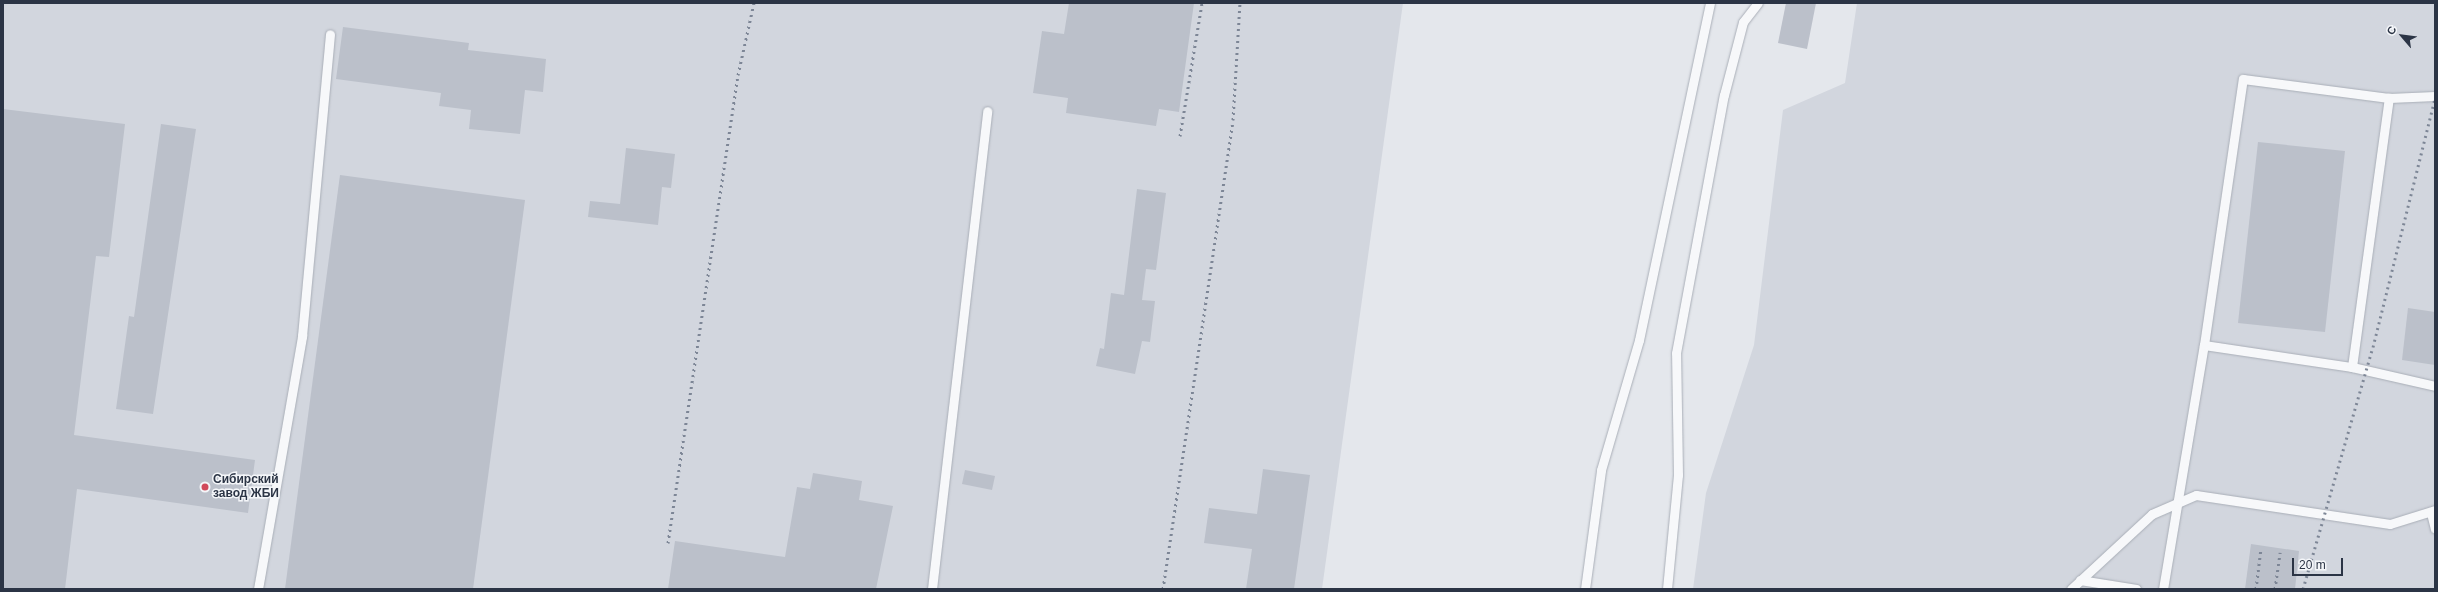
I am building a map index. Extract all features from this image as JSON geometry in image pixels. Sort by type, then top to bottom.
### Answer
[{"type":"lane","points":[[1585,589],[1601,470],[1638,340],[1710,3]]},
{"type":"lane","points":[[1667,589],[1678,475],[1676,353],[1724,95],[1743,22],[1758,3]]},
{"type":"lane","points":[[258,589],[302,336],[330,34]]},
{"type":"lane","points":[[2164,589],[2180,502],[2243,79],[2389,98],[2435,96]]},
{"type":"lane","points":[[2352,367],[2389,98]]},
{"type":"lane","points":[[932,589],[987,111]]},
{"type":"lane","points":[[2204,345],[2352,367],[2435,386]]},
{"type":"lane","points":[[2071,589],[2152,514],[2196,495],[2390,524],[2433,511],[2435,529]]},
{"type":"lane","points":[[2080,580],[2136,589]]},
{"type":"shaded area","points":[[3,3],[1403,3],[1322,589],[3,589]]},
{"type":"shaded area","points":[[1857,3],[2435,3],[2435,589],[1693,589],[1706,493],[1754,345],[1783,110],[1845,83]]},
{"type":"building","points":[[1069,3],[1194,3],[1179,112],[1159,109],[1156,126],[1066,113],[1068,98],[1033,93],[1042,31],[1064,34]]},
{"type":"building","points":[[1786,3],[1816,3],[1807,49],[1778,43]]},
{"type":"building","points":[[343,27],[469,43],[468,50],[546,59],[543,92],[525,90],[520,134],[469,129],[471,110],[439,106],[441,93],[336,79]]},
{"type":"building","points":[[3,109],[125,124],[109,257],[96,256],[74,435],[255,460],[248,513],[77,489],[65,589],[3,589]]},
{"type":"building","points":[[161,124],[196,129],[153,414],[116,409],[129,316],[134,317]]},
{"type":"building","points":[[2258,142],[2345,151],[2325,332],[2238,323]]},
{"type":"building","points":[[626,148],[675,154],[671,188],[662,187],[658,225],[588,217],[590,201],[620,204]]},
{"type":"building","points":[[340,175],[525,200],[473,589],[285,589]]},
{"type":"building","points":[[1137,189],[1166,193],[1156,270],[1146,269],[1142,300],[1155,301],[1150,342],[1142,341],[1135,374],[1096,366],[1100,348],[1104,349],[1111,293],[1124,295]]},
{"type":"building","points":[[2408,308],[2435,312],[2435,365],[2402,360]]},
{"type":"building","points":[[1263,469],[1310,475],[1294,589],[1246,589],[1252,549],[1204,543],[1209,508],[1257,514]]},
{"type":"building","points":[[965,470],[995,476],[992,490],[962,484]]},
{"type":"building","points":[[813,473],[862,481],[859,500],[893,506],[876,589],[668,589],[675,541],[785,557],[797,487],[810,489]]},
{"type":"building","points":[[2251,544],[2299,551],[2295,589],[2245,589]]},
{"type":"railway","points":[[668,543],[738,75],[754,3]]},
{"type":"railway","points":[[1180,136],[1202,3]]},
{"type":"railway","points":[[1163,589],[1233,120],[1240,3]]},
{"type":"railway","points":[[2303,589],[2373,347],[2435,98]]},
{"type":"railway","points":[[2256,589],[2261,551]]},
{"type":"railway","points":[[2275,589],[2280,552]]},
{"type":"place","name":"Сибирский завод ЖБИ","points":[[205,487]]}]
